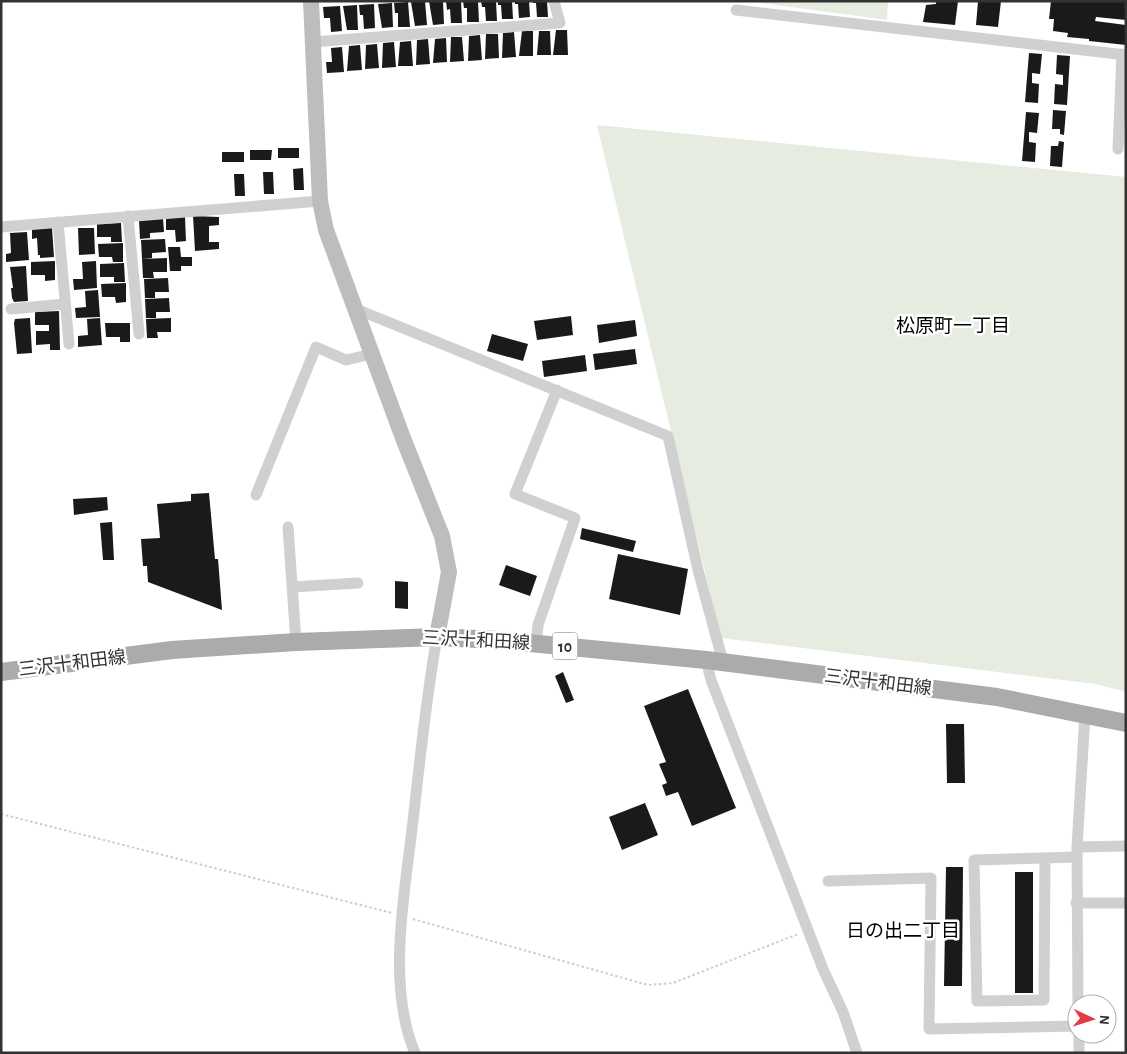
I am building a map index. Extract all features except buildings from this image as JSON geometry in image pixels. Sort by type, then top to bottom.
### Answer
[{"type":"main road","name":"三沢十和田線","points":[[1,672],[172,650],[296,642],[437,637],[536,644],[723,662],[996,697],[1126,723]]},
{"type":"street","points":[[311,1],[320,201],[326,230],[403,438],[442,536],[449,572],[428,687],[399,942],[402,999],[415,1053]]},
{"type":"street","points":[[313,42],[560,23],[554,1]]},
{"type":"street","points":[[736,10],[1124,55],[1118,149]]},
{"type":"street","points":[[1,227],[320,201]]},
{"type":"street","points":[[128,216],[138,334]]},
{"type":"street","points":[[58,222],[69,344]]},
{"type":"street","points":[[11,309],[65,304]]},
{"type":"street","points":[[356,310],[668,436],[698,570],[723,662]]},
{"type":"street","points":[[256,495],[316,347],[346,360],[372,354]]},
{"type":"street","points":[[536,644],[538,625],[574,518],[515,494],[557,390]]},
{"type":"street","points":[[288,527],[296,642]]},
{"type":"street","points":[[292,587],[358,583]]},
{"type":"street","points":[[706,660],[711,680],[824,969],[843,1012],[857,1053]]},
{"type":"street","points":[[1078,994],[1077,852],[1085,714]]},
{"type":"street","points":[[1045,858],[1044,1000],[977,1000],[974,860],[1045,858],[1126,846]]},
{"type":"street","points":[[828,881],[931,878],[929,1029],[1067,1026]]},
{"type":"street","points":[[1076,903],[1126,903]]},
{"type":"shaded area","points":[[748,1],[888,1],[887,20]]},
{"type":"shaded area","points":[[597,125],[1126,177],[1126,692],[1096,684],[721,638]]},
{"type":"district","name":"松原町一丁目","points":[[953,325]]},
{"type":"district","name":"日の出二丁目","points":[[903,930]]}]
